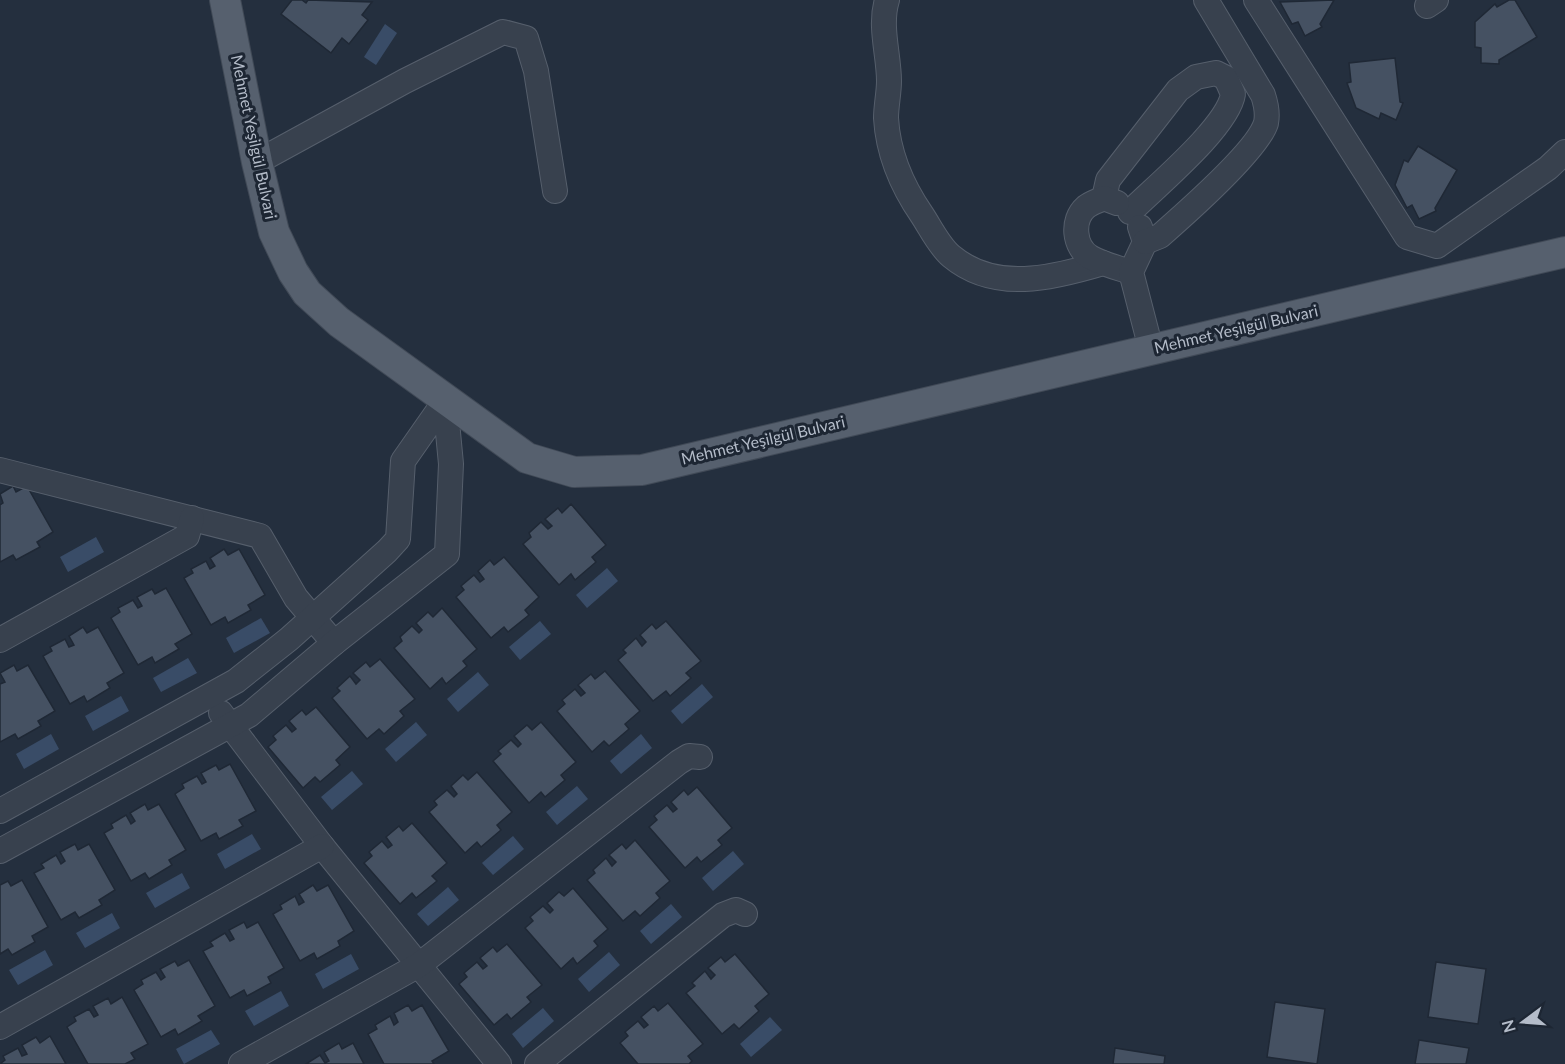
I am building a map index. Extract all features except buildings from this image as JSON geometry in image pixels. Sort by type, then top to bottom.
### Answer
[{"type":"main road","name":"Mehmet Yeşilgül Bulvari","points":[[225,0],[257,162],[274,232],[292,272],[307,293],[339,322],[445,401],[527,458],[574,472],[642,470],[1565,252]]},
{"type":"street","points":[[887,0],[883,26],[889,59],[886,117],[891,154],[909,196],[950,255],[975,271],[1030,280],[1066,274],[1103,263]]},
{"type":"street","points":[[1145,242],[1160,236],[1233,167],[1266,123],[1267,107],[1263,95],[1206,0]]},
{"type":"street","points":[[1256,0],[1407,237],[1437,246],[1548,168],[1565,152]]},
{"type":"street","points":[[257,162],[405,81],[503,32],[526,38],[536,71],[555,191]]},
{"type":"street","points":[[1104,198],[1108,180],[1178,90],[1202,75],[1216,73],[1226,78],[1233,94],[1224,117],[1211,134],[1130,212]]},
{"type":"street","points":[[1131,272],[1089,257],[1080,249],[1076,234],[1077,220],[1086,207],[1104,198],[1121,205],[1138,219],[1145,242],[1131,272],[1151,349]]},
{"type":"street","points":[[0,811],[236,681],[289,639],[398,539],[403,461],[445,401]]},
{"type":"street","points":[[0,851],[255,710],[334,643],[447,554],[451,464],[445,401]]},
{"type":"street","points":[[0,470],[260,536],[296,598],[334,643]]},
{"type":"street","points":[[0,640],[187,536],[192,518]]},
{"type":"street","points":[[236,681],[255,710]]},
{"type":"street","points":[[210,695],[228,726],[499,1064]]},
{"type":"street","points":[[241,1064],[419,965],[679,762],[688,756],[700,757]]},
{"type":"street","points":[[0,1027],[322,846]]},
{"type":"street","points":[[537,1064],[723,915],[736,910],[745,915]]},
{"type":"water","points":[[385,24],[397,33],[376,65],[364,57]]},
{"type":"water","points":[[96,537],[104,552],[68,572],[60,557]]},
{"type":"water","points":[[607,568],[618,581],[587,608],[576,595]]},
{"type":"water","points":[[261,618],[270,633],[234,653],[226,638]]},
{"type":"water","points":[[540,621],[551,634],[520,660],[509,647]]},
{"type":"water","points":[[188,658],[197,673],[161,692],[153,678]]},
{"type":"water","points":[[478,672],[489,685],[458,712],[447,699]]},
{"type":"water","points":[[702,684],[713,697],[682,724],[671,711]]},
{"type":"water","points":[[121,696],[129,711],[93,731],[85,716]]},
{"type":"water","points":[[416,722],[427,735],[396,762],[385,749]]},
{"type":"water","points":[[51,734],[59,749],[24,769],[16,754]]},
{"type":"water","points":[[641,734],[652,748],[621,774],[610,761]]},
{"type":"water","points":[[352,771],[363,784],[332,810],[321,797]]},
{"type":"water","points":[[577,786],[588,799],[557,825],[546,812]]},
{"type":"water","points":[[252,834],[261,849],[225,869],[217,854]]},
{"type":"water","points":[[513,836],[524,849],[493,875],[482,863]]},
{"type":"water","points":[[733,851],[744,864],[713,891],[702,878]]},
{"type":"water","points":[[182,873],[190,888],[155,908],[146,893]]},
{"type":"water","points":[[448,887],[459,900],[428,926],[417,914]]},
{"type":"water","points":[[671,904],[682,917],[651,944],[640,931]]},
{"type":"water","points":[[112,913],[120,928],[85,948],[76,933]]},
{"type":"water","points":[[45,950],[53,965],[18,985],[9,970]]},
{"type":"water","points":[[609,952],[620,965],[589,992],[578,979]]},
{"type":"water","points":[[351,954],[359,969],[323,989],[315,974]]},
{"type":"water","points":[[281,991],[289,1006],[254,1026],[245,1011]]},
{"type":"water","points":[[543,1008],[554,1021],[523,1048],[512,1034]]},
{"type":"water","points":[[770,1017],[782,1030],[751,1057],[740,1044]]},
{"type":"water","points":[[211,1030],[220,1044],[184,1064],[176,1049]]}]
